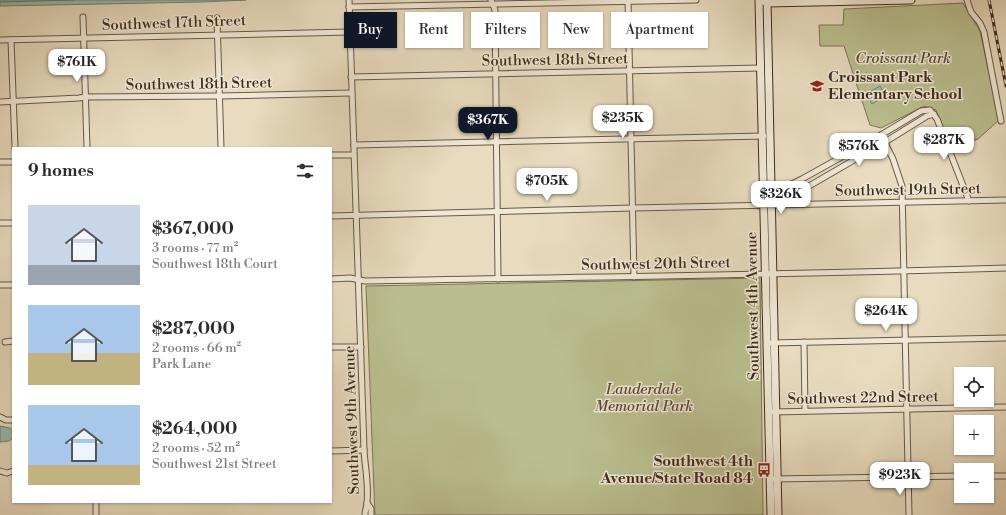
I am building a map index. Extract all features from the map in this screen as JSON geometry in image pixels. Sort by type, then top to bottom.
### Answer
[{"type":"main road","name":"Southwest 4th Avenue","points":[[759,0],[760,68],[771,194],[774,205],[768,274],[766,343],[768,412],[773,480],[778,515]]},
{"type":"main road","points":[[765,1],[911,0]]},
{"type":"main road","name":"Southwest 4th Avenue","points":[[765,1],[766,135],[763,205],[774,343],[776,412],[771,515]]},
{"type":"street","name":"Southwest 9th Avenue","points":[[349,0],[349,12]]},
{"type":"street","points":[[349,7],[492,2],[696,0]]},
{"type":"street","points":[[967,0],[971,12],[977,19],[984,32],[1001,121]]},
{"type":"street","points":[[628,1],[634,277]]},
{"type":"street","points":[[492,2],[495,10],[498,279]]},
{"type":"street","points":[[83,17],[87,147]]},
{"type":"street","points":[[217,18],[221,147]]},
{"type":"street","name":"Southwest 17th Street","points":[[0,40],[344,32]]},
{"type":"street","points":[[11,40],[15,147]]},
{"type":"street","name":"Southwest 9th Avenue","points":[[350,48],[367,504],[365,515]]},
{"type":"street","name":"Southwest 18th Street","points":[[351,77],[760,68]]},
{"type":"street","name":"Southwest 18th Street","points":[[0,102],[79,98],[86,96],[219,96],[351,93]]},
{"type":"street","points":[[771,194],[802,179],[881,135],[921,110],[930,110],[934,114],[969,201]]},
{"type":"street","points":[[774,205],[885,142],[927,116],[934,114]]},
{"type":"street","points":[[354,145],[766,135]]},
{"type":"street","points":[[881,135],[898,172],[902,186],[909,515]]},
{"type":"street","points":[[332,155],[354,154]]},
{"type":"street","points":[[0,162],[12,162]]},
{"type":"street","name":"Southwest 19th Street","points":[[332,216],[784,204],[1006,200]]},
{"type":"street","points":[[0,223],[12,223]]},
{"type":"street","name":"Southwest 20th Street","points":[[332,279],[350,278],[364,281],[634,277],[904,272],[1006,268]]},
{"type":"street","points":[[0,285],[12,285]]},
{"type":"street","points":[[766,343],[1006,338]]},
{"type":"street","points":[[5,342],[12,342]]},
{"type":"street","points":[[804,342],[805,411]]},
{"type":"street","points":[[332,347],[361,347]]},
{"type":"street","name":"Southwest 22nd Street","points":[[768,412],[1006,407]]},
{"type":"street","points":[[0,417],[6,420],[12,420]]},
{"type":"street","points":[[332,451],[364,450]]},
{"type":"street","points":[[0,471],[7,473],[12,471]]},
{"type":"street","points":[[773,480],[954,476]]},
{"type":"street","points":[[994,476],[1006,476]]},
{"type":"street","points":[[96,503],[96,515]]},
{"type":"street","name":"Southwest 9th Avenue","points":[[367,504],[371,509],[371,515]]},
{"type":"green space","name":"Croissant Park","points":[[963,3],[980,31],[999,120],[978,139],[950,148],[936,110],[924,106],[881,128],[870,125],[844,46],[820,46],[819,25],[843,25],[844,9]]},
{"type":"green space","name":"Lauderdale Memorial Park","points":[[760,278],[763,515],[375,515],[366,286]]},
{"type":"water","points":[[0,0],[246,0],[0,6]]},
{"type":"water","points":[[880,86],[885,94],[872,104],[866,94]]},
{"type":"water","points":[[0,426],[10,428],[12,430],[12,439],[9,441],[0,442]]},
{"type":"railway","points":[[989,0],[1006,86]]},
{"type":"place","name":"Croissant Park Elementary School","points":[[817,86]]},
{"type":"place","name":"Southwest 4th Avenue/State Road 84","points":[[764,470]]}]
